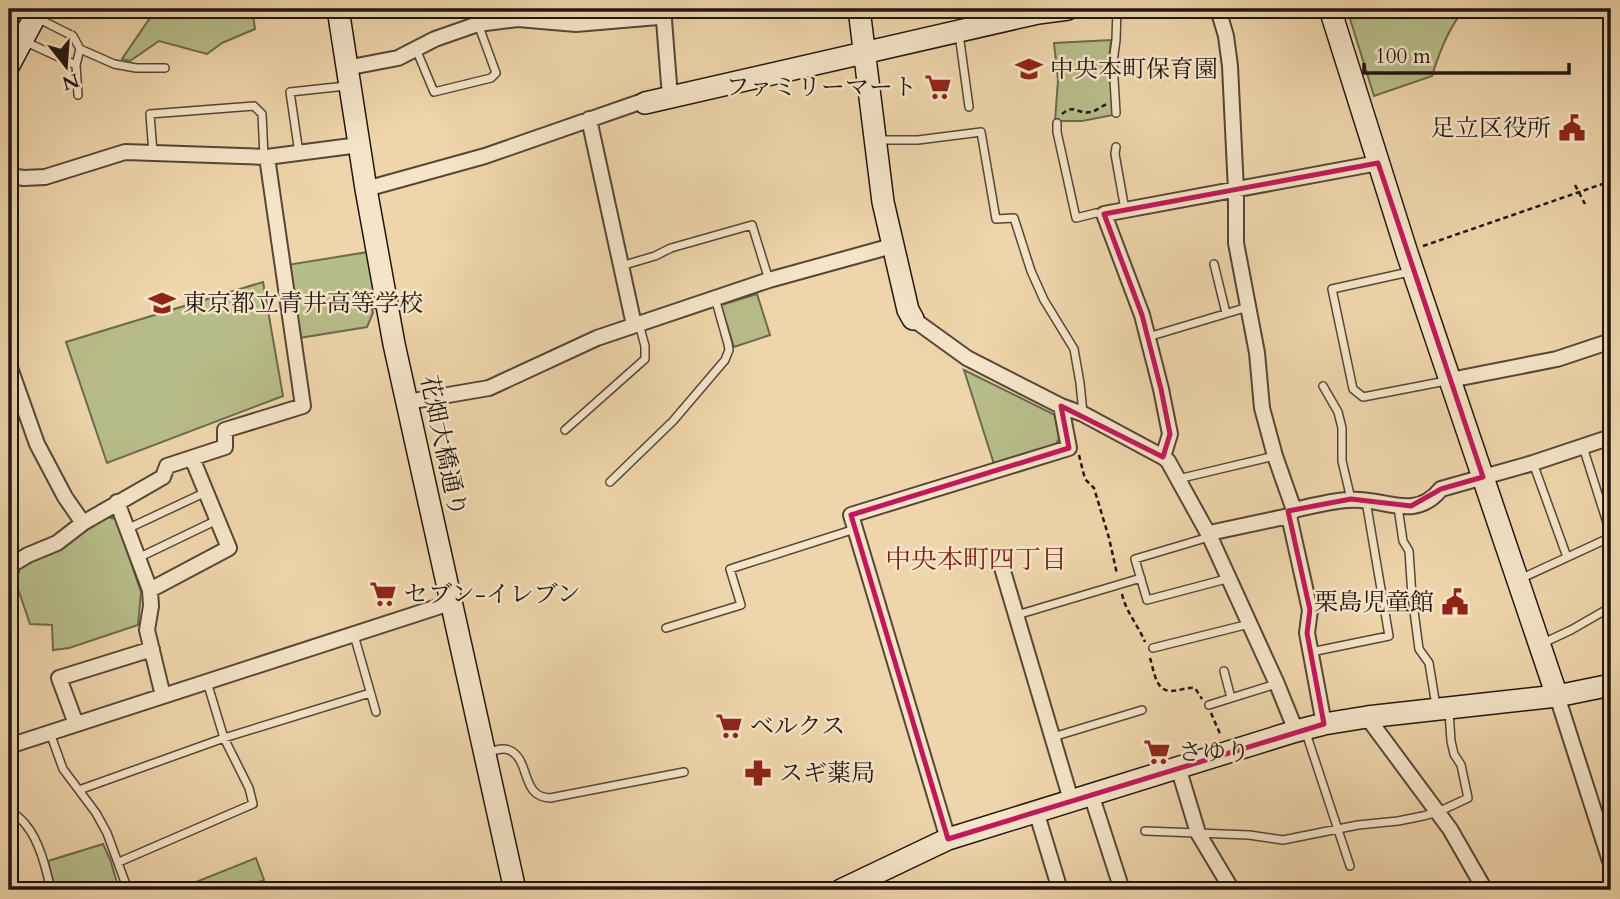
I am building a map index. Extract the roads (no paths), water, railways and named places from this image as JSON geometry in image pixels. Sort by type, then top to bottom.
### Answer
[{"type":"street","name":"花畑大橋通り","points":[[338,9],[394,344],[484,753],[511,889]]},
{"type":"street","points":[[859,9],[883,202],[908,310],[913,318],[967,358],[1061,406],[1083,414],[1168,461],[1210,537],[1277,684],[1309,728]]},
{"type":"street","points":[[366,189],[485,156],[640,102],[1038,13],[1068,9]]},
{"type":"street","points":[[1218,9],[1226,36],[1230,65],[1236,243],[1257,353],[1262,408],[1291,513],[1310,610],[1307,633],[1311,652],[1309,728]]},
{"type":"street","points":[[1330,9],[1413,271],[1611,864]]},
{"type":"street","points":[[9,65],[37,13]]},
{"type":"street","points":[[348,77],[478,24],[518,19],[576,24],[658,17],[664,20],[670,97]]},
{"type":"street","points":[[589,119],[636,324]]},
{"type":"street","points":[[9,176],[45,177],[125,152],[266,157],[359,145]]},
{"type":"street","points":[[9,576],[13,564],[57,542],[117,502],[163,477],[167,466],[225,447],[225,430],[303,406],[266,157]]},
{"type":"street","points":[[1163,457],[1170,434],[1161,388],[1142,315],[1104,214],[1378,163]]},
{"type":"street","points":[[407,402],[489,388],[597,338],[636,324],[769,280],[892,246]]},
{"type":"street","points":[[1450,380],[1557,359],[1611,341]]},
{"type":"street","points":[[9,365],[37,444],[65,497],[83,523]]},
{"type":"street","points":[[948,839],[852,515],[1069,448],[1061,406]]},
{"type":"street","points":[[1210,537],[1214,531],[1358,500],[1399,506],[1425,503],[1441,489],[1611,437]]},
{"type":"street","points":[[150,590],[229,548],[192,458]]},
{"type":"street","points":[[117,502],[150,590],[151,606],[147,630],[163,696]]},
{"type":"street","points":[[1000,561],[1053,737],[1122,890]]},
{"type":"street","points":[[9,746],[450,603]]},
{"type":"street","points":[[76,724],[59,678],[152,649]]},
{"type":"street","points":[[841,890],[866,883],[948,839],[1309,728],[1367,717],[1557,696],[1611,685]]},
{"type":"street","points":[[1367,717],[1450,829],[1483,887]]},
{"type":"street","points":[[1178,767],[1198,833],[1232,890]]},
{"type":"street","points":[[1036,811],[1060,890]]},
{"type":"lane","points":[[1116,113],[1113,62],[1117,9]]},
{"type":"lane","points":[[37,13],[73,36],[80,49],[114,64],[136,68],[165,68]]},
{"type":"lane","points":[[478,24],[498,85]]},
{"type":"lane","points":[[958,31],[969,107]]},
{"type":"lane","points":[[22,40],[76,65]]},
{"type":"lane","points":[[78,95],[76,65],[80,49]]},
{"type":"lane","points":[[416,49],[434,92],[491,78],[496,73]]},
{"type":"lane","points":[[299,154],[290,92],[348,77]]},
{"type":"lane","points":[[153,153],[150,114],[254,106],[262,114],[266,157]]},
{"type":"lane","points":[[1057,123],[1076,218],[1096,213],[1104,214]]},
{"type":"lane","points":[[875,140],[918,140],[981,132],[996,219],[1014,218],[1031,271],[1044,300],[1074,349],[1083,414]]},
{"type":"lane","points":[[1116,147],[1125,210]]},
{"type":"lane","points":[[621,265],[655,257],[671,248],[752,225],[769,280]]},
{"type":"lane","points":[[1214,264],[1226,313]]},
{"type":"lane","points":[[1413,271],[1332,289],[1353,389],[1363,397],[1450,380]]},
{"type":"lane","points":[[610,482],[673,421],[727,355],[728,344],[715,298]]},
{"type":"lane","points":[[1148,337],[1249,307]]},
{"type":"lane","points":[[565,430],[645,359],[645,346],[636,324]]},
{"type":"lane","points":[[1311,652],[1388,636],[1358,500],[1342,461],[1342,428],[1338,412],[1323,386]]},
{"type":"lane","points":[[1518,580],[1611,536],[1582,446]]},
{"type":"lane","points":[[1178,479],[1275,456]]},
{"type":"lane","points":[[1533,463],[1567,558]]},
{"type":"lane","points":[[127,529],[206,492]]},
{"type":"lane","points":[[1145,831],[1249,835],[1283,840],[1357,825],[1398,821],[1437,812],[1468,798],[1461,765],[1454,754],[1429,663],[1419,649],[1409,551],[1403,541],[1399,506]]},
{"type":"lane","points":[[138,558],[217,520]]},
{"type":"lane","points":[[666,628],[741,605],[730,569],[856,529]]},
{"type":"lane","points":[[1210,537],[1135,559],[1147,600],[1230,578]]},
{"type":"lane","points":[[1017,615],[1141,578]]},
{"type":"lane","points":[[1540,645],[1611,607]]},
{"type":"lane","points":[[1153,648],[1249,624]]},
{"type":"lane","points":[[354,635],[376,712]]},
{"type":"lane","points":[[1224,671],[1231,698]]},
{"type":"lane","points":[[119,862],[253,804],[249,788],[224,738],[207,681]]},
{"type":"lane","points":[[1209,705],[1277,684]]},
{"type":"lane","points":[[79,790],[224,738],[370,693]]},
{"type":"lane","points":[[1053,737],[1142,710]]},
{"type":"lane","points":[[1309,728],[1350,866]]},
{"type":"lane","points":[[50,733],[63,769],[96,813],[107,833],[128,890]]},
{"type":"lane","points":[[9,746],[9,754]]},
{"type":"lane","points":[[484,753],[504,749],[516,755],[532,789],[543,798],[684,772]]},
{"type":"lane","points":[[9,809],[26,825],[32,835],[43,859],[51,890]]},
{"type":"lane","points":[[1467,890],[1483,887]]},
{"type":"place","name":"中央本町保育園","points":[[1029,69]]},
{"type":"place","name":"ファミリーマート","points":[[938,87]]},
{"type":"place","name":"足立区役所","points":[[1572,128]]},
{"type":"place","name":"東京都立青井高等学校","points":[[162,303]]},
{"type":"place","name":"セブン-イレブン","points":[[383,594]]},
{"type":"place","name":"栗島児童館","points":[[1455,602]]},
{"type":"place","name":"ベルクス","points":[[729,726]]},
{"type":"place","name":"さゆり","points":[[1157,752]]},
{"type":"place","name":"スギ薬局","points":[[758,773]]},
{"type":"district","name":"中央本町四丁目","points":[[976,559]]}]
